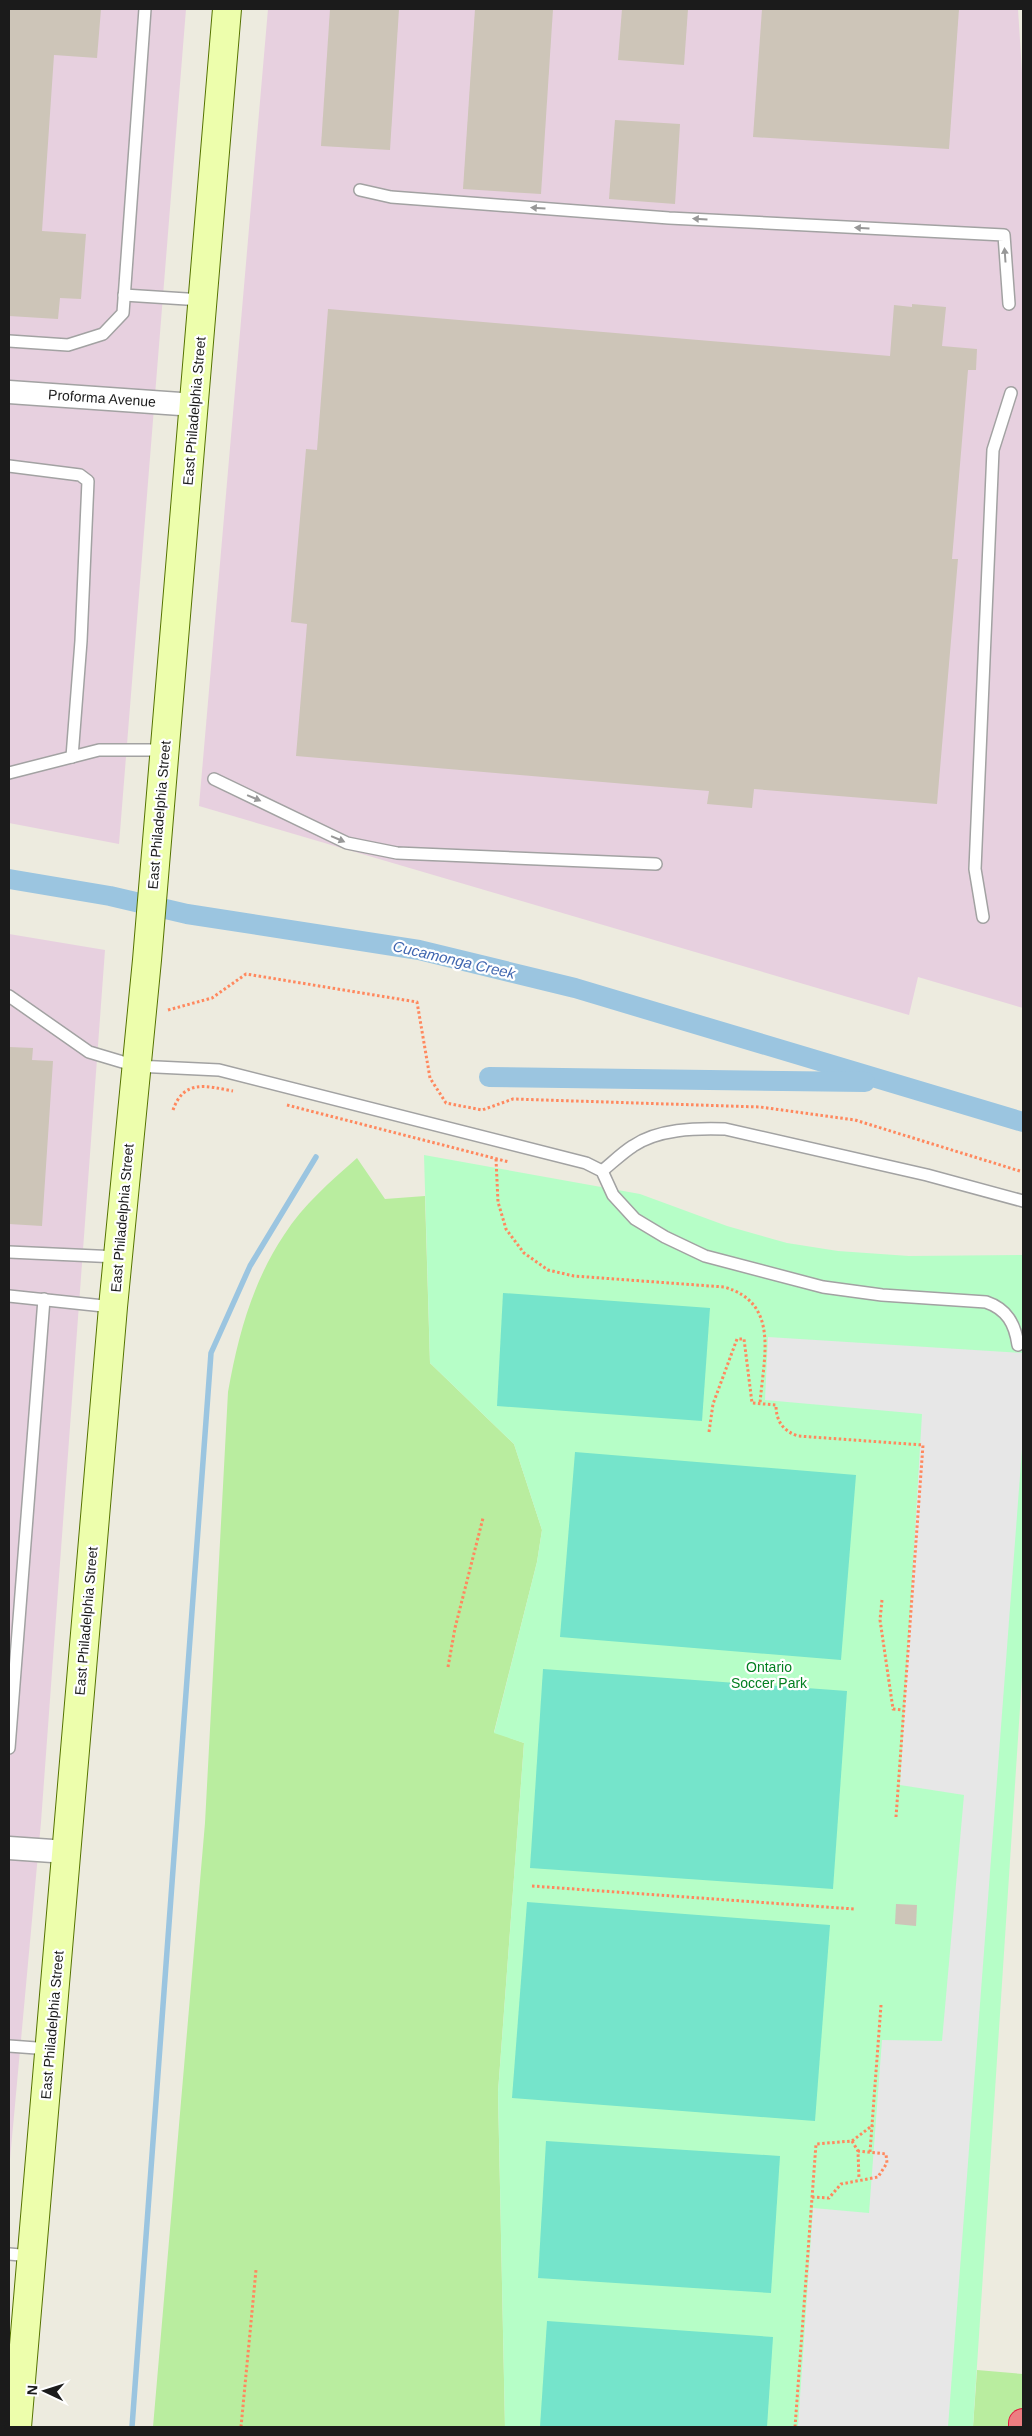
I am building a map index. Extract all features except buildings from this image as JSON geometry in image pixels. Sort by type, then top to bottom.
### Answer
[{"type":"street","name":"East Philadelphia Street","points":[[17,2427],[20,2255],[50,2049],[113,1307],[147,960],[195,405],[226,9]]},
{"type":"street","name":"Proforma Avenue","points":[[9,392],[195,405]]},
{"type":"street","points":[[9,1848],[66,1852]]},
{"type":"lane","points":[[9,341],[68,345],[104,334],[123,313],[145,9]]},
{"type":"lane","points":[[360,190],[391,197],[669,218],[1004,235],[1009,304]]},
{"type":"lane","points":[[124,295],[203,300]]},
{"type":"lane","points":[[983,917],[975,869],[993,450],[1011,393]]},
{"type":"lane","points":[[9,466],[80,475],[88,481],[81,641],[72,757]]},
{"type":"lane","points":[[9,774],[99,750],[164,750]]},
{"type":"lane","points":[[214,779],[347,843],[396,853],[656,864]]},
{"type":"lane","points":[[9,996],[89,1052],[136,1066],[218,1070],[586,1163],[602,1171],[613,1195],[635,1219],[665,1237],[705,1256],[824,1287],[882,1295],[986,1302],[997,1306],[1013,1323],[1018,1345]]},
{"type":"lane","points":[[602,1171],[634,1145],[665,1134],[695,1128],[725,1129],[927,1175],[1023,1201]]},
{"type":"lane","points":[[9,1252],[118,1257]]},
{"type":"lane","points":[[9,1296],[113,1307]]},
{"type":"lane","points":[[9,1748],[44,1299]]},
{"type":"lane","points":[[9,2046],[50,2049]]},
{"type":"path","points":[[168,1010],[212,998],[246,974],[417,1002],[430,1078],[446,1103],[482,1110],[513,1099],[750,1106],[796,1110],[856,1120],[1023,1172]]},
{"type":"path","points":[[173,1110],[177,1100],[184,1091],[194,1086],[240,1093]]},
{"type":"path","points":[[278,1102],[509,1162]]},
{"type":"path","points":[[496,1159],[498,1202],[506,1229],[524,1253],[548,1270],[574,1276],[724,1287],[740,1292],[753,1304],[765,1326],[760,1404]]},
{"type":"path","points":[[709,1432],[713,1404],[736,1339],[744,1339],[752,1403],[776,1405],[776,1415],[782,1427],[798,1436],[923,1445],[902,1710],[896,1817]]},
{"type":"path","points":[[448,1667],[455,1628],[483,1518]]},
{"type":"path","points":[[882,1600],[880,1620],[892,1709],[902,1710]]},
{"type":"path","points":[[532,1886],[854,1909]]},
{"type":"path","points":[[870,2152],[881,2005]]},
{"type":"path","points":[[795,2427],[816,2144],[852,2141],[872,2125]]},
{"type":"path","points":[[852,2141],[858,2151],[859,2179]]},
{"type":"path","points":[[812,2197],[829,2198],[841,2184],[859,2179],[870,2180],[878,2177],[884,2169],[886,2154],[858,2151]]},
{"type":"path","points":[[241,2427],[256,2270]]},
{"type":"shaded area","points":[[9,9],[186,9],[119,844],[9,823]]},
{"type":"shaded area","points":[[268,9],[1018,9],[1023,88],[1023,1008],[918,977],[909,1015],[199,806]]},
{"type":"shaded area","points":[[9,934],[105,950],[41,1822],[9,2170]]},
{"type":"shaded area","points":[[503,1293],[710,1308],[702,1421],[497,1406]]},
{"type":"shaded area","points":[[768,1337],[1023,1353],[1023,1436],[948,2427],[798,2427],[813,2208],[869,2213],[882,2040],[942,2041],[964,1795],[900,1785],[922,1414],[765,1400]]},
{"type":"shaded area","points":[[575,1452],[856,1475],[841,1660],[560,1637]]},
{"type":"shaded area","points":[[543,1669],[847,1691],[833,1889],[530,1868]]},
{"type":"shaded area","points":[[527,1902],[830,1925],[815,2121],[512,2098]]},
{"type":"shaded area","points":[[546,2141],[780,2156],[771,2293],[538,2278]]},
{"type":"shaded area","points":[[547,2321],[773,2337],[767,2427],[540,2427]]},
{"type":"green space","name":"Ontario Soccer Park","points":[[424,1155],[640,1194],[727,1226],[787,1243],[838,1251],[909,1256],[1023,1255],[1023,1662],[973,2427],[505,2427],[498,2092],[524,1743],[494,1733],[537,1562],[542,1530],[514,1444],[430,1363]]},
{"type":"green space","points":[[357,1158],[385,1199],[425,1196],[430,1363],[514,1444],[542,1530],[537,1562],[494,1732],[524,1743],[498,2092],[505,2427],[153,2427],[205,1823],[228,1392],[236,1351],[248,1310],[263,1272],[273,1253],[292,1224],[309,1204]]},
{"type":"green space","points":[[977,2370],[1023,2374],[1023,2427],[973,2427]]},
{"type":"waterway","name":"Cucamonga Creek","points":[[9,879],[110,896],[187,914],[419,950],[575,988],[1023,1122]]},
{"type":"waterway","name":"Cucamonga Creek","points":[[489,1077],[865,1082]]},
{"type":"waterway","points":[[132,2427],[211,1353],[250,1266],[316,1157]]}]
